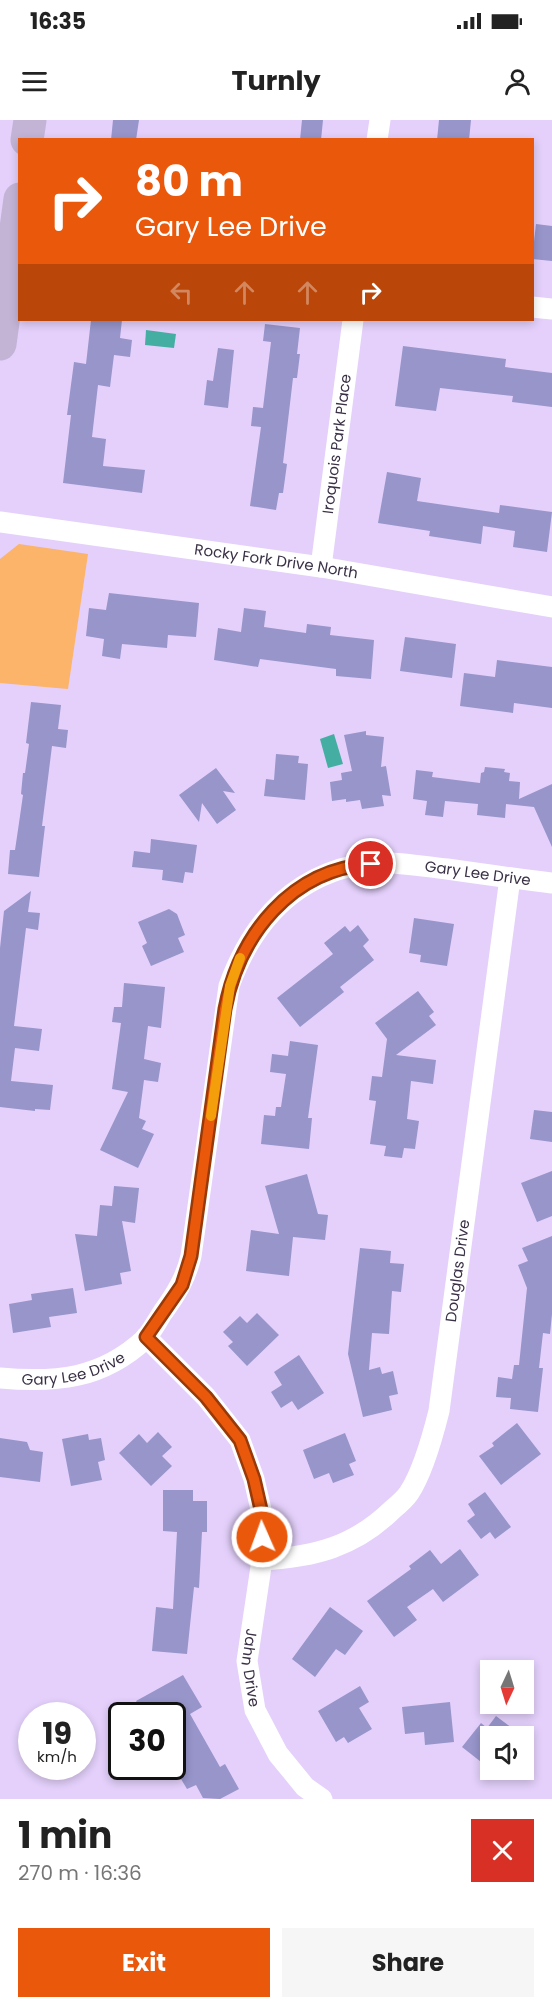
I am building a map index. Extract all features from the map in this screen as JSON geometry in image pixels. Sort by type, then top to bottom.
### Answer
[{"type":"main road","points":[[27,138],[30,120]]},
{"type":"main road","points":[[0,344],[18,214]]},
{"type":"street","points":[[377,138],[380,120]]},
{"type":"street","points":[[534,307],[552,309]]},
{"type":"street","name":"Iroquois Park Place","points":[[321,567],[353,321]]},
{"type":"street","name":"Rocky Fork Drive North","points":[[0,522],[321,567],[552,607]]},
{"type":"street","name":"Gary Lee Drive","points":[[0,1378],[31,1381],[65,1378],[90,1373],[117,1360],[146,1337],[182,1285],[191,1256],[230,986],[238,962],[251,938],[264,920],[283,901],[306,884],[333,872],[357,865],[414,865],[552,883]]},
{"type":"street","name":"Douglas Drive","points":[[262,1560],[287,1558],[333,1549],[375,1527],[409,1494],[430,1445],[439,1410],[510,878]]},
{"type":"street","name":"Jahn Drive","points":[[146,1337],[206,1397],[240,1440],[254,1479],[262,1514],[262,1560],[247,1661],[255,1710],[278,1754],[305,1787],[322,1799]]},
{"type":"shaded area","points":[[146,330],[176,334],[174,348],[145,345]]},
{"type":"shaded area","points":[[19,544],[88,554],[68,689],[0,683],[0,559]]},
{"type":"shaded area","points":[[334,734],[343,764],[328,768],[320,739]]},
{"type":"building","points":[[113,120],[139,120],[136,138],[111,138]]},
{"type":"building","points":[[302,120],[323,120],[321,138],[300,138]]},
{"type":"building","points":[[439,120],[471,120],[469,138],[437,138]]},
{"type":"building","points":[[536,224],[552,226],[552,261],[534,259]]},
{"type":"building","points":[[91,321],[122,321],[120,338],[132,340],[130,357],[114,355],[110,387],[98,385],[92,437],[106,439],[103,466],[145,470],[142,493],[63,483],[71,415],[67,415],[74,362],[86,364]]},
{"type":"building","points":[[265,324],[300,328],[297,378],[293,378],[283,463],[287,464],[283,493],[279,493],[276,510],[250,506],[261,427],[251,426],[253,407],[263,408],[271,342],[263,341]]},
{"type":"building","points":[[403,346],[506,359],[505,367],[552,373],[552,407],[512,402],[513,396],[440,388],[436,411],[395,406]]},
{"type":"building","points":[[218,348],[234,350],[228,408],[204,405],[207,380],[213,381]]},
{"type":"building","points":[[387,472],[421,478],[417,501],[499,513],[500,505],[552,512],[547,552],[513,547],[515,531],[483,526],[481,544],[429,536],[430,531],[378,523]]},
{"type":"building","points":[[109,593],[199,603],[196,637],[168,635],[167,648],[122,644],[120,659],[102,656],[104,639],[86,636],[89,608],[106,610]]},
{"type":"building","points":[[244,608],[266,611],[264,627],[306,633],[307,624],[331,627],[330,635],[374,640],[371,679],[336,676],[336,669],[260,659],[258,667],[214,660],[218,628],[241,632]]},
{"type":"building","points":[[405,637],[456,644],[452,678],[400,671]]},
{"type":"building","points":[[497,660],[552,667],[552,708],[514,703],[513,713],[460,706],[464,673],[495,677]]},
{"type":"building","points":[[31,702],[61,705],[58,729],[68,730],[66,748],[52,746],[42,826],[45,826],[39,877],[8,874],[10,850],[15,850],[23,795],[21,794],[29,744],[26,743]]},
{"type":"building","points":[[366,731],[366,735],[384,737],[381,767],[386,766],[391,796],[382,795],[384,806],[362,809],[360,800],[332,801],[330,782],[342,780],[341,773],[352,771],[344,735]]},
{"type":"building","points":[[276,754],[299,756],[298,763],[308,764],[305,800],[264,796],[266,779],[274,780]]},
{"type":"building","points":[[485,767],[505,769],[504,772],[510,773],[509,781],[520,782],[519,799],[552,784],[552,847],[534,807],[506,804],[505,818],[477,815],[478,804],[445,801],[443,817],[425,815],[427,801],[413,799],[416,770],[433,772],[432,777],[480,783],[481,773],[484,772]]},
{"type":"building","points":[[216,768],[235,793],[223,791],[236,810],[217,824],[202,803],[199,822],[179,795]]},
{"type":"building","points":[[151,839],[197,845],[193,873],[185,872],[183,883],[162,880],[163,870],[132,867],[134,851],[150,853]]},
{"type":"building","points":[[31,891],[28,912],[40,913],[38,930],[26,928],[14,1026],[42,1029],[39,1051],[15,1048],[11,1081],[53,1085],[50,1110],[35,1109],[35,1111],[0,1107],[0,948],[4,911]]},
{"type":"building","points":[[169,909],[177,914],[185,935],[178,938],[184,952],[151,966],[142,946],[147,943],[138,922]]},
{"type":"building","points":[[414,918],[454,924],[447,966],[420,962],[421,955],[409,953]]},
{"type":"building","points":[[358,925],[369,940],[363,946],[374,960],[340,987],[344,992],[300,1027],[277,998],[333,954],[324,943],[345,926],[350,932]]},
{"type":"building","points":[[124,983],[165,987],[161,1028],[148,1026],[144,1059],[161,1063],[158,1082],[144,1080],[139,1118],[146,1121],[142,1129],[154,1134],[138,1168],[100,1150],[128,1092],[112,1089],[121,1023],[112,1022],[114,1007],[122,1007]]},
{"type":"building","points":[[418,991],[434,1012],[429,1016],[436,1025],[396,1055],[436,1060],[433,1084],[411,1081],[407,1119],[419,1121],[415,1149],[404,1148],[402,1158],[384,1156],[386,1146],[370,1144],[376,1101],[369,1100],[372,1076],[382,1077],[387,1039],[375,1023]]},
{"type":"building","points":[[290,1041],[318,1045],[308,1118],[312,1118],[309,1149],[261,1144],[264,1115],[275,1116],[276,1107],[281,1107],[286,1074],[270,1072],[272,1054],[288,1056]]},
{"type":"building","points":[[534,1110],[552,1112],[552,1142],[530,1139]]},
{"type":"building","points":[[552,1171],[552,1216],[537,1222],[521,1183]]},
{"type":"building","points":[[307,1174],[318,1214],[328,1215],[325,1240],[293,1237],[289,1276],[246,1271],[251,1230],[279,1234],[265,1186]]},
{"type":"building","points":[[114,1186],[139,1188],[135,1223],[122,1221],[131,1271],[120,1273],[122,1284],[85,1291],[75,1234],[97,1236],[100,1205],[112,1206]]},
{"type":"building","points":[[552,1236],[552,1314],[550,1334],[543,1333],[539,1368],[543,1368],[538,1412],[510,1409],[511,1398],[496,1397],[498,1377],[512,1379],[514,1365],[519,1365],[527,1288],[518,1265],[528,1261],[522,1248]]},
{"type":"building","points":[[360,1248],[391,1251],[390,1263],[404,1264],[401,1292],[392,1291],[389,1334],[372,1333],[369,1370],[380,1367],[382,1374],[393,1371],[398,1394],[389,1396],[392,1410],[363,1417],[348,1354]]},
{"type":"building","points":[[73,1288],[77,1313],[49,1317],[51,1327],[13,1333],[9,1304],[32,1300],[31,1294]]},
{"type":"building","points":[[257,1313],[279,1335],[247,1366],[228,1346],[233,1342],[223,1332],[240,1316],[247,1323]]},
{"type":"building","points":[[299,1355],[324,1393],[298,1410],[292,1401],[281,1408],[271,1392],[282,1385],[274,1372]]},
{"type":"building","points":[[517,1423],[541,1454],[501,1485],[479,1456],[494,1446],[492,1443]]},
{"type":"building","points":[[158,1432],[172,1447],[162,1456],[172,1466],[151,1486],[119,1453],[139,1434],[147,1443]]},
{"type":"building","points":[[345,1433],[356,1461],[349,1464],[354,1475],[333,1483],[329,1473],[314,1479],[303,1450]]},
{"type":"building","points":[[88,1434],[89,1440],[101,1438],[105,1460],[98,1462],[102,1480],[71,1486],[62,1439]]},
{"type":"building","points":[[0,1438],[27,1442],[30,1450],[43,1452],[40,1482],[0,1477]]},
{"type":"building","points":[[163,1490],[193,1490],[193,1501],[207,1501],[207,1532],[202,1532],[199,1588],[194,1587],[187,1654],[152,1651],[156,1607],[173,1609],[177,1532],[163,1531]]},
{"type":"building","points":[[485,1492],[511,1527],[495,1539],[490,1532],[481,1539],[467,1521],[475,1515],[468,1504]]},
{"type":"building","points":[[460,1549],[479,1575],[443,1602],[433,1589],[407,1607],[417,1620],[394,1637],[367,1601],[411,1569],[409,1566],[430,1550],[441,1564]]},
{"type":"building","points":[[330,1607],[363,1631],[345,1655],[336,1649],[315,1677],[292,1659]]},
{"type":"building","points":[[183,1675],[202,1707],[190,1714],[220,1767],[225,1764],[239,1789],[220,1799],[203,1798],[196,1785],[187,1789],[182,1780],[186,1780],[186,1702],[136,1701]]},
{"type":"building","points":[[360,1686],[369,1702],[359,1708],[372,1729],[348,1743],[344,1737],[336,1742],[318,1711]]},
{"type":"building","points":[[450,1702],[454,1742],[425,1745],[424,1732],[405,1734],[402,1707]]},
{"type":"building","points":[[496,1716],[509,1726],[488,1726]]},
{"type":"building","points":[[481,1723],[485,1726],[480,1726],[480,1761],[462,1747]]},
{"type":"slow traffic","points":[[211,1116],[225,1009],[240,958]]},
{"type":"route","points":[[262,1537],[262,1514],[254,1479],[240,1440],[206,1397],[146,1337],[182,1285],[191,1256],[225,1009],[238,962],[264,920],[283,901],[306,884],[333,872],[357,865],[371,864]]}]
